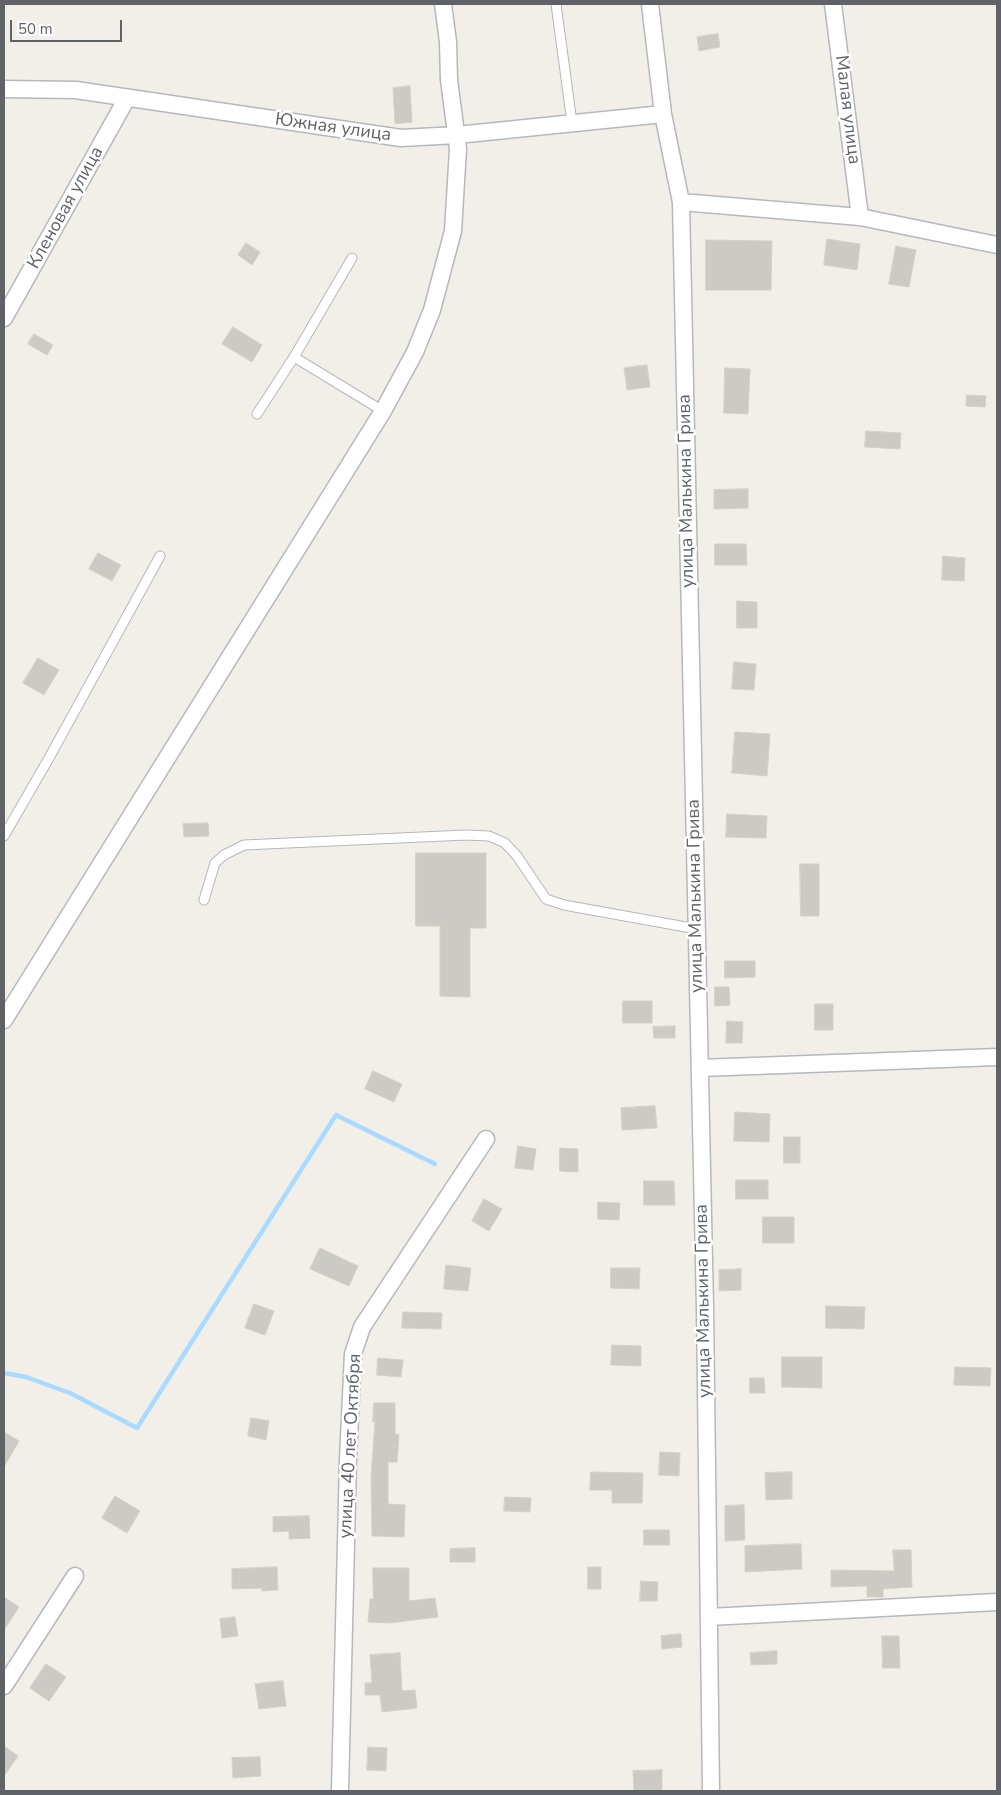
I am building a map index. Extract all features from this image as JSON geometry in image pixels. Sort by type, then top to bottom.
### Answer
[{"type":"street","points":[[4,1020],[383,411],[416,352],[432,310],[453,231],[458,149],[449,80],[448,42],[443,4]]},
{"type":"street","name":"улица Малькина Грива","points":[[650,4],[662,114],[681,202],[700,1068],[711,1791]]},
{"type":"street","name":"Малая улица","points":[[834,4],[860,217]]},
{"type":"street","name":"Южная улица","points":[[4,89],[76,90],[401,138],[457,135],[662,114]]},
{"type":"street","name":"Кленовая улица","points":[[4,318],[127,98]]},
{"type":"street","points":[[681,202],[860,217],[997,245]]},
{"type":"street","points":[[700,1068],[997,1057]]},
{"type":"street","name":"улица 40 лет Октября","points":[[340,1791],[348,1460],[353,1354],[362,1327],[486,1140]]},
{"type":"street","points":[[4,1686],[74,1576]]},
{"type":"street","points":[[709,1617],[997,1602]]},
{"type":"lane","points":[[556,4],[572,123]]},
{"type":"lane","points":[[257,414],[294,357],[352,258]]},
{"type":"lane","points":[[294,357],[383,411]]},
{"type":"lane","points":[[4,836],[160,556]]},
{"type":"lane","points":[[204,900],[215,863],[224,855],[244,845],[466,835],[489,836],[505,843],[517,856],[546,899],[564,905],[697,929]]},
{"type":"building","points":[[718,34],[720,47],[699,51],[697,37]]},
{"type":"building","points":[[410,86],[412,122],[395,124],[393,88]]},
{"type":"building","points":[[827,239],[860,244],[857,270],[824,265]]},
{"type":"building","points":[[706,240],[772,241],[771,290],[706,290]]},
{"type":"building","points":[[246,243],[260,252],[252,265],[238,255]]},
{"type":"building","points":[[896,246],[916,250],[909,287],[889,284]]},
{"type":"building","points":[[233,327],[262,345],[252,362],[222,344]]},
{"type":"building","points":[[34,334],[53,345],[47,355],[28,344]]},
{"type":"building","points":[[647,365],[650,387],[627,390],[624,368]]},
{"type":"building","points":[[725,368],[750,369],[748,414],[724,413]]},
{"type":"building","points":[[967,395],[986,396],[985,407],[966,406]]},
{"type":"building","points":[[866,431],[901,433],[900,449],[865,447]]},
{"type":"building","points":[[748,489],[748,508],[714,509],[714,490]]},
{"type":"building","points":[[715,544],[746,544],[747,565],[715,565]]},
{"type":"building","points":[[98,553],[121,565],[112,581],[89,569]]},
{"type":"building","points":[[943,556],[965,558],[964,581],[942,580]]},
{"type":"building","points":[[737,601],[757,602],[757,628],[737,628]]},
{"type":"building","points":[[38,658],[59,670],[44,695],[23,683]]},
{"type":"building","points":[[734,662],[756,664],[754,690],[732,689]]},
{"type":"building","points":[[735,732],[770,734],[767,776],[732,773]]},
{"type":"building","points":[[727,814],[767,816],[766,838],[726,837]]},
{"type":"building","points":[[208,823],[209,836],[184,837],[183,824]]},
{"type":"building","points":[[416,853],[486,853],[486,928],[470,928],[470,997],[440,996],[440,926],[416,926]]},
{"type":"building","points":[[800,864],[819,864],[819,916],[801,916]]},
{"type":"building","points":[[725,961],[755,961],[755,977],[725,978]]},
{"type":"building","points":[[715,987],[729,987],[730,1005],[715,1006]]},
{"type":"building","points":[[623,1001],[652,1001],[652,1023],[623,1023]]},
{"type":"building","points":[[815,1004],[833,1004],[833,1030],[815,1030]]},
{"type":"building","points":[[727,1021],[743,1022],[742,1043],[726,1043]]},
{"type":"building","points":[[675,1026],[675,1038],[654,1038],[653,1027]]},
{"type":"building","points":[[373,1071],[402,1084],[394,1102],[365,1089]]},
{"type":"building","points":[[655,1106],[657,1128],[622,1130],[621,1108]]},
{"type":"building","points":[[735,1112],[770,1114],[769,1142],[734,1141]]},
{"type":"building","points":[[784,1137],[800,1137],[800,1163],[784,1163]]},
{"type":"building","points":[[518,1146],[536,1149],[533,1170],[515,1168]]},
{"type":"building","points":[[560,1148],[578,1149],[578,1172],[560,1171]]},
{"type":"building","points":[[736,1180],[768,1180],[768,1199],[736,1199]]},
{"type":"building","points":[[644,1181],[674,1181],[675,1205],[644,1205]]},
{"type":"building","points":[[484,1199],[502,1209],[489,1231],[472,1221]]},
{"type":"building","points":[[598,1202],[620,1203],[619,1220],[598,1219]]},
{"type":"building","points":[[763,1217],[794,1217],[794,1243],[763,1243]]},
{"type":"building","points":[[320,1248],[358,1266],[349,1286],[310,1269]]},
{"type":"building","points":[[446,1265],[471,1268],[468,1291],[444,1289]]},
{"type":"building","points":[[611,1268],[640,1268],[639,1289],[611,1288]]},
{"type":"building","points":[[741,1269],[741,1290],[719,1291],[719,1270]]},
{"type":"building","points":[[254,1304],[274,1311],[265,1335],[245,1328]]},
{"type":"building","points":[[826,1306],[865,1307],[864,1329],[826,1328]]},
{"type":"building","points":[[403,1312],[442,1313],[441,1329],[402,1328]]},
{"type":"building","points":[[612,1345],[641,1346],[641,1366],[611,1365]]},
{"type":"building","points":[[782,1357],[822,1357],[822,1388],[782,1387]]},
{"type":"building","points":[[378,1358],[403,1360],[401,1377],[377,1375]]},
{"type":"building","points":[[955,1367],[991,1368],[990,1386],[954,1385]]},
{"type":"building","points":[[750,1378],[764,1378],[765,1393],[750,1393]]},
{"type":"building","points":[[374,1403],[395,1403],[395,1434],[399,1435],[397,1462],[388,1462],[388,1504],[405,1505],[404,1537],[372,1536],[371,1477],[375,1422],[373,1422]]},
{"type":"building","points":[[251,1418],[269,1421],[266,1440],[248,1436]]},
{"type":"building","points":[[4,1432],[19,1441],[4,1467]]},
{"type":"building","points":[[660,1452],[680,1453],[679,1476],[659,1475]]},
{"type":"building","points":[[591,1472],[643,1473],[642,1503],[612,1503],[612,1490],[590,1490]]},
{"type":"building","points":[[792,1472],[792,1499],[766,1500],[765,1473]]},
{"type":"building","points":[[115,1496],[140,1511],[127,1533],[102,1518]]},
{"type":"building","points":[[505,1497],[531,1498],[530,1512],[504,1511]]},
{"type":"building","points":[[744,1505],[745,1540],[725,1541],[725,1506]]},
{"type":"building","points":[[309,1516],[310,1538],[289,1539],[289,1531],[273,1532],[273,1517]]},
{"type":"building","points":[[644,1530],[669,1530],[670,1545],[644,1545]]},
{"type":"building","points":[[801,1544],[802,1569],[745,1572],[745,1546]]},
{"type":"building","points":[[475,1548],[475,1562],[450,1562],[450,1549]]},
{"type":"building","points":[[893,1550],[911,1550],[912,1587],[883,1589],[883,1597],[867,1597],[867,1586],[831,1587],[831,1570],[894,1571]]},
{"type":"building","points":[[277,1567],[278,1590],[262,1591],[262,1588],[232,1589],[232,1569]]},
{"type":"building","points":[[588,1567],[601,1567],[601,1589],[588,1589]]},
{"type":"building","points":[[373,1568],[409,1568],[409,1601],[435,1598],[438,1617],[390,1623],[368,1622],[370,1599],[373,1599]]},
{"type":"building","points":[[641,1581],[658,1582],[657,1601],[640,1601]]},
{"type":"building","points":[[4,1597],[19,1607],[4,1630]]},
{"type":"building","points":[[235,1617],[238,1636],[222,1638],[220,1619]]},
{"type":"building","points":[[681,1634],[682,1647],[662,1649],[661,1636]]},
{"type":"building","points":[[882,1636],[899,1636],[900,1668],[883,1668]]},
{"type":"building","points":[[777,1651],[777,1664],[751,1665],[750,1653]]},
{"type":"building","points":[[400,1653],[402,1691],[415,1690],[417,1708],[382,1712],[380,1695],[365,1695],[365,1683],[372,1683],[370,1655]]},
{"type":"building","points":[[46,1664],[66,1677],[49,1701],[30,1688]]},
{"type":"building","points":[[283,1681],[286,1706],[259,1709],[255,1684]]},
{"type":"building","points":[[4,1746],[18,1756],[4,1776]]},
{"type":"building","points":[[368,1747],[387,1748],[386,1771],[367,1770]]},
{"type":"building","points":[[260,1757],[261,1776],[233,1778],[232,1758]]},
{"type":"building","points":[[662,1770],[662,1791],[634,1791],[633,1771]]},
{"type":"waterway","points":[[4,1373],[26,1377],[70,1393],[137,1428],[336,1115],[435,1164]]}]
